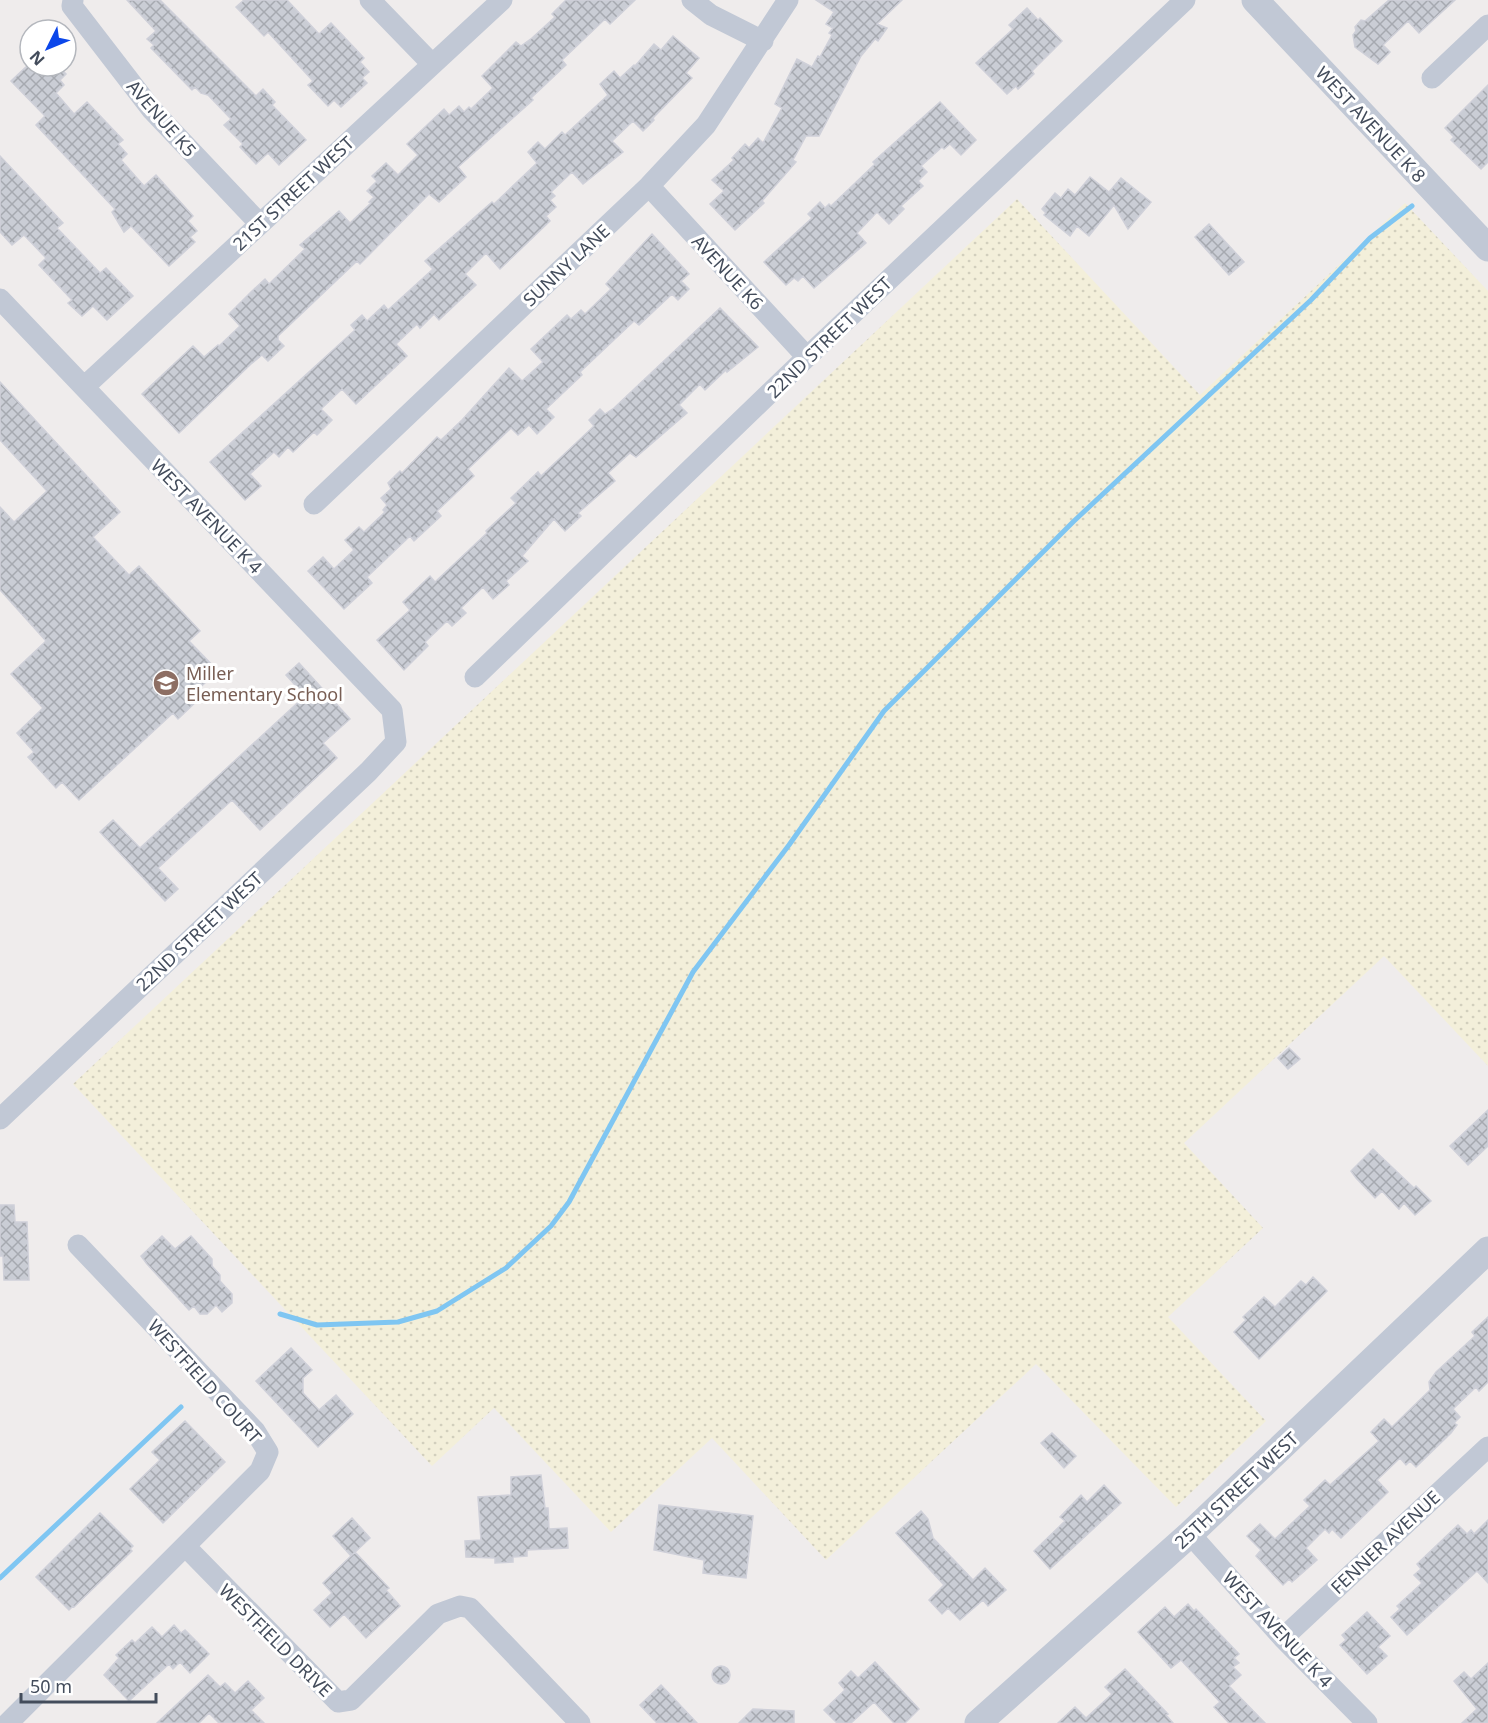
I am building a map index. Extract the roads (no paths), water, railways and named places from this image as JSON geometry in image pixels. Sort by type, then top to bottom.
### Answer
[{"type":"street","points":[[370,0],[432,64]]},
{"type":"street","name":"21ST STREET WEST","points":[[84,387],[502,0]]},
{"type":"street","points":[[692,0],[711,15],[763,41]]},
{"type":"street","name":"SUNNY LANE","points":[[314,504],[649,186],[706,125],[788,0]]},
{"type":"street","name":"22ND STREET WEST","points":[[475,677],[807,357],[1185,0]]},
{"type":"street","name":"WEST AVENUE K 8","points":[[1255,0],[1488,248]]},
{"type":"street","name":"AVENUE K5","points":[[72,3],[152,110],[260,224]]},
{"type":"street","points":[[1432,78],[1488,25]]},
{"type":"street","name":"AVENUE K6","points":[[649,186],[807,357]]},
{"type":"street","name":"WEST AVENUE K 4","points":[[0,299],[392,710],[396,742]]},
{"type":"street","name":"22ND STREET WEST","points":[[0,1119],[368,772],[396,742]]},
{"type":"street","name":"WESTFIELD COURT","points":[[78,1245],[255,1431],[268,1452],[260,1471],[186,1547]]},
{"type":"street","name":"25TH STREET WEST","points":[[978,1723],[1190,1534],[1488,1250]]},
{"type":"street","name":"FENNER AVENUE","points":[[1283,1638],[1488,1447]]},
{"type":"street","name":"WEST AVENUE K 4","points":[[1190,1534],[1283,1638],[1367,1723]]},
{"type":"street","points":[[8,1723],[186,1547]]},
{"type":"street","name":"WESTFIELD DRIVE","points":[[186,1547],[338,1702],[351,1700],[438,1614],[460,1606],[470,1608],[580,1723]]},
{"type":"waterway","points":[[280,1314],[317,1325],[398,1322],[437,1311],[506,1268],[551,1226],[569,1202],[693,972],[789,845],[884,711],[1074,521],[1311,300],[1370,238],[1412,206]]},
{"type":"waterway","points":[[0,1578],[181,1407]]},
{"type":"place","name":"Miller Elementary School","points":[[166,683]]}]
